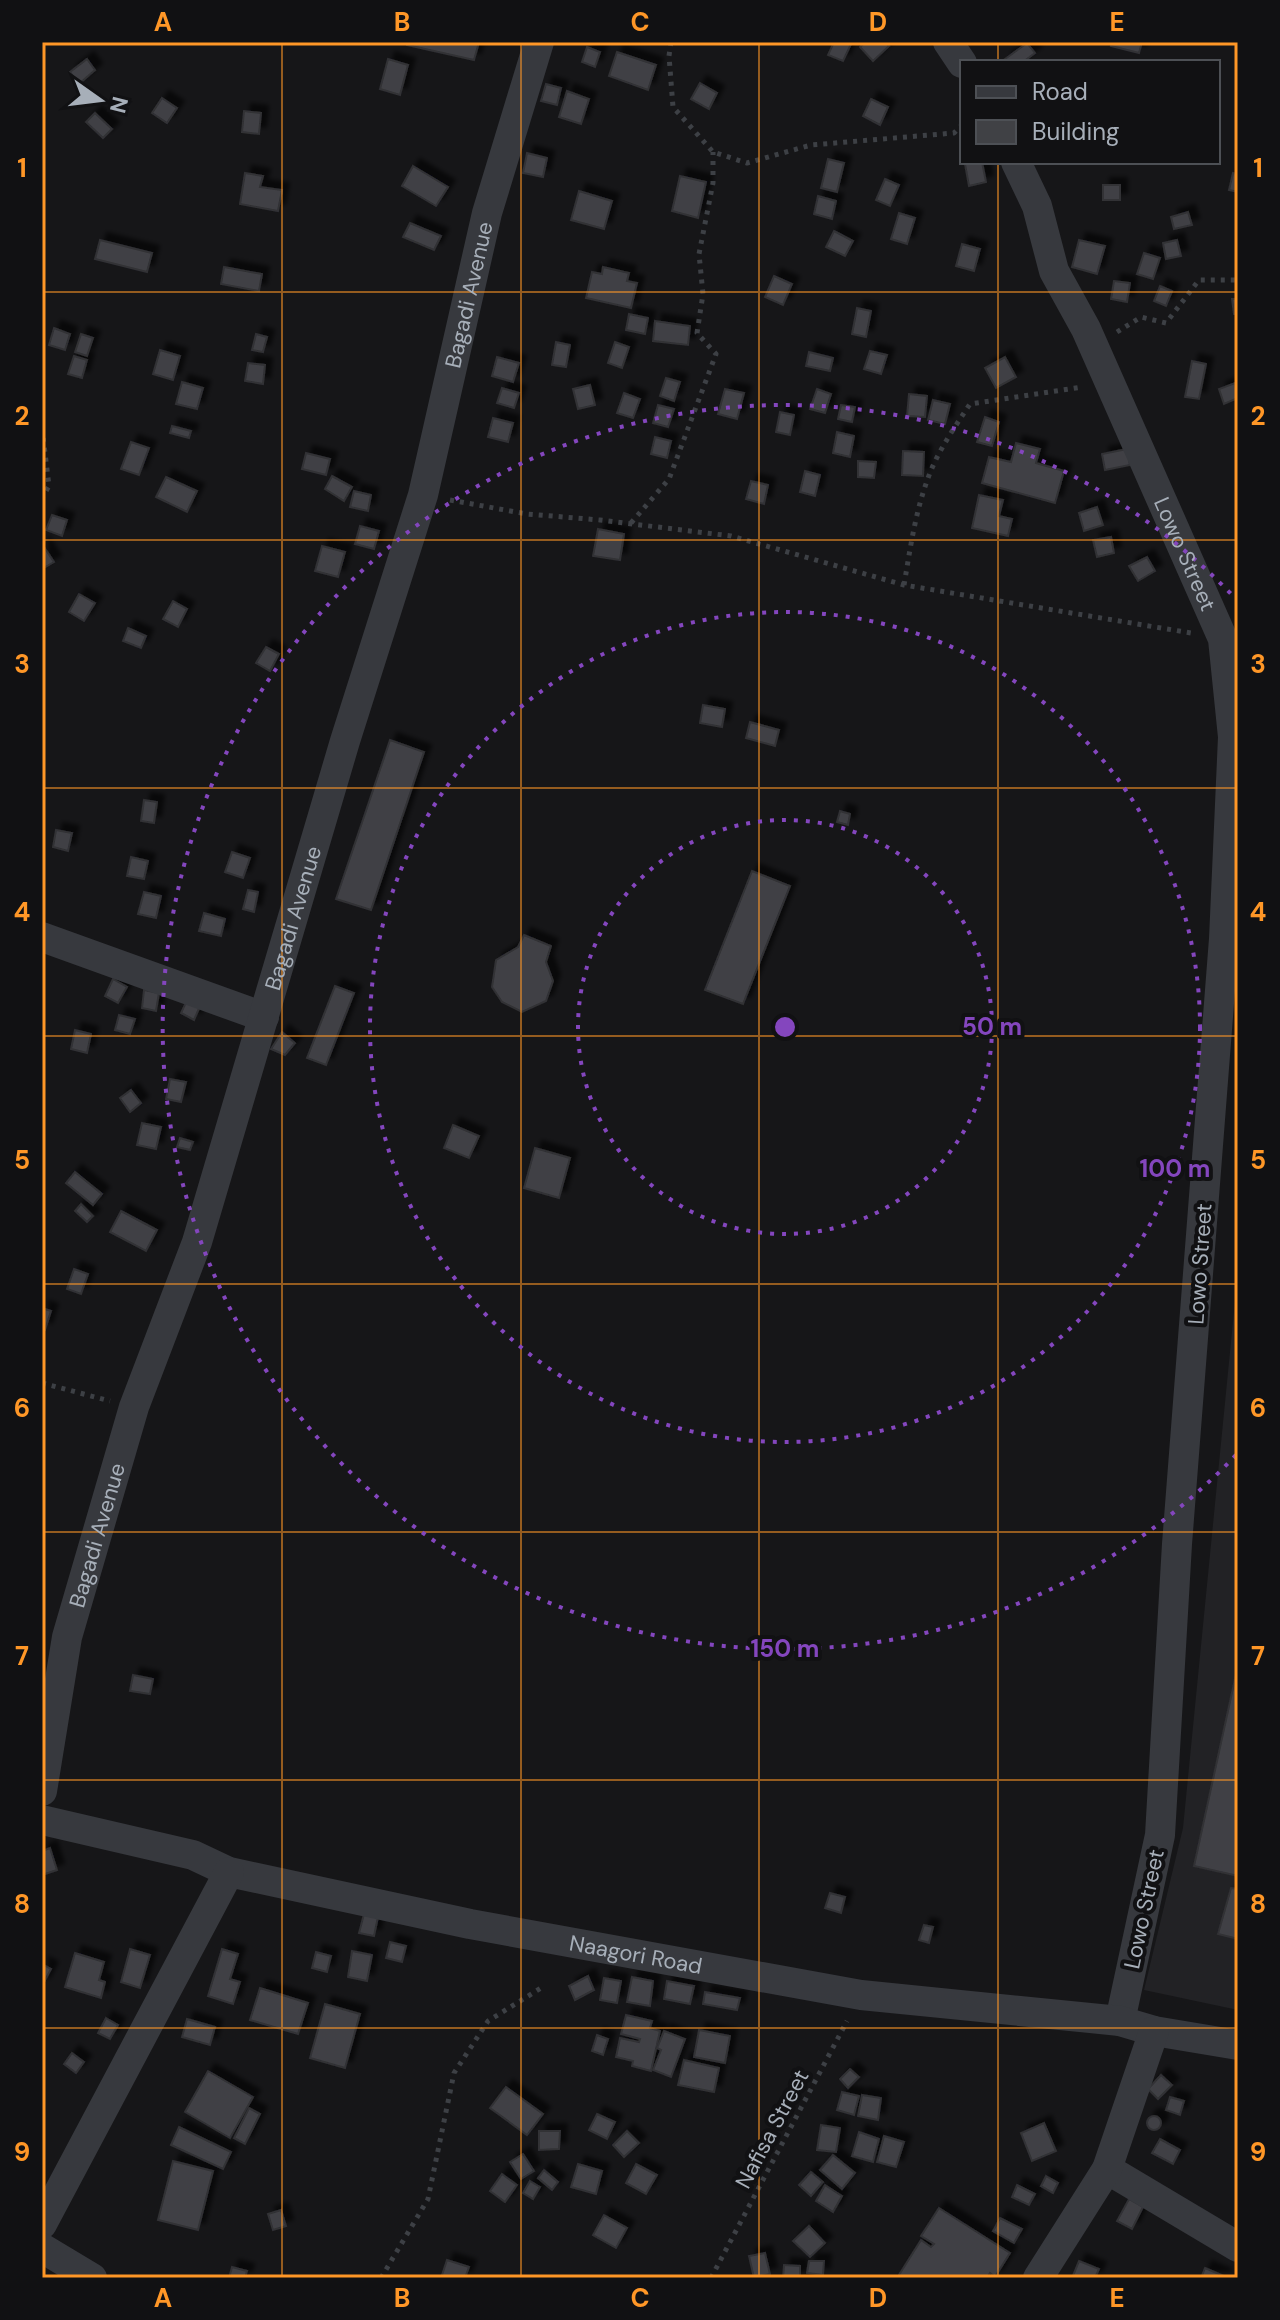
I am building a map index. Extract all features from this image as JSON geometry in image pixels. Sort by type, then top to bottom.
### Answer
[{"type":"street","name":"Bagadi Avenue","points":[[42,1791],[67,1637],[134,1407],[197,1242],[345,741],[423,495],[487,213],[539,42]]},
{"type":"street","points":[[948,42],[960,60]]},
{"type":"street","name":"Lowo Street","points":[[1017,164],[1037,206],[1054,271],[1086,329],[1223,639],[1233,737],[1224,939],[1177,1544],[1160,1835],[1120,2021]]},
{"type":"street","points":[[42,937],[264,1017]]},
{"type":"street","name":"Naagori Road","points":[[42,1820],[193,1855],[229,1872],[470,1924],[861,1995],[1120,2021],[1154,2031],[1238,2045]]},
{"type":"street","points":[[42,2224],[229,1872]]},
{"type":"street","points":[[1038,2278],[1107,2169],[1154,2031]]},
{"type":"street","points":[[1107,2169],[1238,2247]]},
{"type":"street","points":[[42,2248],[92,2278]]},
{"type":"path","points":[[671,42],[669,56],[673,107],[713,152],[747,163],[811,145],[954,133],[960,127]]},
{"type":"path","points":[[631,523],[669,479],[716,354],[697,333],[703,294],[699,254],[713,183],[713,152]]},
{"type":"path","points":[[1111,336],[1141,317],[1166,323],[1199,280],[1238,280]]},
{"type":"path","points":[[904,585],[913,531],[927,479],[970,404],[1110,382]]},
{"type":"path","points":[[42,428],[45,485],[42,498]]},
{"type":"path","points":[[423,495],[527,514],[731,536],[904,585],[1223,639]]},
{"type":"path","points":[[42,1383],[134,1407]]},
{"type":"path","points":[[381,2278],[428,2199],[454,2073],[488,2021],[541,1988]]},
{"type":"path","name":"Nafisa Street","points":[[711,2278],[861,1995]]},
{"type":"shaded area","points":[[1238,1271],[1238,2010],[1144,1990],[1183,1828]]},
{"type":"building","points":[[408,42],[479,42],[474,60],[407,45]]},
{"type":"building","points":[[834,42],[852,42],[843,61],[828,55]]},
{"type":"building","points":[[865,42],[885,42],[889,46],[873,61],[860,47]]},
{"type":"building","points":[[1112,42],[1142,42],[1139,53],[1111,46]]},
{"type":"building","points":[[1027,43],[1035,53],[1026,60],[1005,59]]},
{"type":"building","points":[[587,47],[600,52],[595,67],[582,62]]},
{"type":"building","points":[[617,52],[656,65],[648,90],[609,76]]},
{"type":"building","points":[[87,59],[95,70],[79,84],[70,72]]},
{"type":"building","points":[[388,59],[408,65],[400,95],[380,89]]},
{"type":"building","points":[[700,83],[717,93],[709,109],[691,99]]},
{"type":"building","points":[[546,84],[561,88],[557,105],[541,101]]},
{"type":"building","points":[[567,91],[589,99],[581,124],[559,117]]},
{"type":"building","points":[[162,98],[177,108],[167,123],[152,113]]},
{"type":"building","points":[[871,99],[888,107],[880,125],[863,116]]},
{"type":"building","points":[[244,111],[261,113],[259,134],[242,132]]},
{"type":"building","points":[[95,113],[112,129],[103,138],[86,122]]},
{"type":"building","points":[[527,153],[547,158],[543,177],[523,173]]},
{"type":"building","points":[[828,159],[844,163],[837,192],[821,188]]},
{"type":"building","points":[[965,164],[982,164],[986,182],[969,186]]},
{"type":"building","points":[[413,166],[448,187],[436,206],[402,186]]},
{"type":"building","points":[[245,173],[263,176],[260,187],[282,190],[278,211],[240,204]]},
{"type":"building","points":[[1233,173],[1238,174],[1238,192],[1229,190]]},
{"type":"building","points":[[680,176],[706,182],[698,218],[672,211]]},
{"type":"building","points":[[885,179],[899,185],[890,206],[876,200]]},
{"type":"building","points":[[1103,185],[1120,185],[1120,200],[1103,200]]},
{"type":"building","points":[[579,191],[612,201],[604,229],[571,220]]},
{"type":"building","points":[[818,196],[836,201],[832,219],[814,214]]},
{"type":"building","points":[[1188,212],[1192,225],[1174,229],[1171,217]]},
{"type":"building","points":[[899,213],[915,218],[907,244],[891,239]]},
{"type":"building","points":[[410,223],[441,236],[434,250],[403,237]]},
{"type":"building","points":[[834,231],[853,241],[845,256],[826,247]]},
{"type":"building","points":[[100,240],[152,253],[147,272],[95,259]]},
{"type":"building","points":[[1079,240],[1105,246],[1097,274],[1072,267]]},
{"type":"building","points":[[1177,240],[1181,256],[1166,259],[1163,243]]},
{"type":"building","points":[[962,244],[980,249],[974,271],[956,266]]},
{"type":"building","points":[[1144,253],[1160,258],[1153,279],[1137,274]]},
{"type":"building","points":[[224,267],[262,274],[259,291],[221,284]]},
{"type":"building","points":[[603,267],[629,273],[627,281],[637,283],[631,308],[586,298],[592,272],[602,274]]},
{"type":"building","points":[[774,276],[792,284],[783,305],[765,297]]},
{"type":"building","points":[[1114,281],[1130,283],[1127,302],[1111,299]]},
{"type":"building","points":[[1160,286],[1172,291],[1166,306],[1154,301]]},
{"type":"building","points":[[1232,299],[1238,299],[1238,314],[1234,314]]},
{"type":"building","points":[[857,308],[871,311],[866,337],[852,334]]},
{"type":"building","points":[[629,314],[648,318],[645,334],[626,330]]},
{"type":"building","points":[[655,321],[690,326],[688,345],[653,341]]},
{"type":"building","points":[[54,328],[70,334],[65,350],[49,345]]},
{"type":"building","points":[[81,334],[93,338],[87,356],[75,352]]},
{"type":"building","points":[[256,334],[267,337],[263,352],[252,350]]},
{"type":"building","points":[[556,342],[570,345],[566,367],[552,365]]},
{"type":"building","points":[[615,342],[629,347],[622,368],[608,363]]},
{"type":"building","points":[[160,350],[180,356],[173,380],[153,374]]},
{"type":"building","points":[[870,351],[887,355],[881,374],[864,369]]},
{"type":"building","points":[[809,352],[833,358],[830,371],[806,366]]},
{"type":"building","points":[[74,356],[87,360],[82,378],[68,374]]},
{"type":"building","points":[[497,357],[519,363],[513,382],[492,376]]},
{"type":"building","points":[[1005,357],[1016,377],[996,388],[985,368]]},
{"type":"building","points":[[1192,361],[1206,364],[1199,399],[1185,397]]},
{"type":"building","points":[[248,363],[265,365],[263,384],[245,381]]},
{"type":"building","points":[[666,378],[680,382],[674,401],[660,396]]},
{"type":"building","points":[[182,382],[203,388],[197,409],[176,404]]},
{"type":"building","points":[[1235,383],[1238,398],[1224,404],[1219,389]]},
{"type":"building","points":[[590,385],[595,405],[578,409],[573,389]]},
{"type":"building","points":[[502,388],[519,393],[514,408],[497,403]]},
{"type":"building","points":[[725,389],[744,393],[737,419],[718,414]]},
{"type":"building","points":[[817,389],[831,394],[825,413],[810,409]]},
{"type":"building","points":[[624,393],[640,399],[633,418],[617,413]]},
{"type":"building","points":[[909,394],[927,396],[925,417],[907,416]]},
{"type":"building","points":[[933,400],[950,404],[945,424],[928,420]]},
{"type":"building","points":[[658,405],[674,409],[668,427],[653,423]]},
{"type":"building","points":[[841,405],[855,407],[852,422],[838,419]]},
{"type":"building","points":[[780,412],[794,415],[790,435],[776,432]]},
{"type":"building","points":[[985,417],[999,422],[992,446],[977,442]]},
{"type":"building","points":[[493,418],[513,423],[508,442],[488,437]]},
{"type":"building","points":[[172,426],[191,431],[189,438],[170,433]]},
{"type":"building","points":[[837,432],[854,436],[850,457],[833,453]]},
{"type":"building","points":[[655,437],[671,441],[667,458],[651,454]]},
{"type":"building","points":[[131,442],[149,448],[139,475],[121,469]]},
{"type":"building","points":[[1016,443],[1040,449],[1036,463],[1064,471],[1055,503],[982,483],[989,457],[1011,462]]},
{"type":"building","points":[[1127,449],[1130,465],[1105,470],[1102,454]]},
{"type":"building","points":[[903,451],[924,452],[923,476],[902,475]]},
{"type":"building","points":[[306,453],[330,459],[326,475],[302,469]]},
{"type":"building","points":[[858,461],[876,462],[874,478],[858,477]]},
{"type":"building","points":[[805,471],[820,475],[815,496],[800,492]]},
{"type":"building","points":[[332,476],[352,487],[344,501],[325,489]]},
{"type":"building","points":[[166,477],[197,491],[187,512],[156,497]]},
{"type":"building","points":[[751,481],[768,485],[764,504],[746,499]]},
{"type":"building","points":[[354,491],[371,495],[368,511],[350,507]]},
{"type":"building","points":[[979,495],[1003,500],[999,516],[1012,519],[1008,536],[972,528]]},
{"type":"building","points":[[1097,507],[1103,525],[1084,531],[1079,513]]},
{"type":"building","points":[[52,515],[67,520],[62,536],[46,530]]},
{"type":"building","points":[[360,526],[379,531],[374,549],[355,544]]},
{"type":"building","points":[[598,529],[624,534],[620,560],[593,556]]},
{"type":"building","points":[[1111,537],[1114,553],[1097,557],[1093,540]]},
{"type":"building","points":[[42,544],[54,562],[42,569]]},
{"type":"building","points":[[322,546],[345,552],[338,577],[315,571]]},
{"type":"building","points":[[1147,557],[1155,571],[1138,581],[1129,566]]},
{"type":"building","points":[[79,594],[95,603],[84,621],[69,612]]},
{"type":"building","points":[[173,601],[187,609],[178,627],[163,619]]},
{"type":"building","points":[[128,628],[146,636],[141,648],[123,641]]},
{"type":"building","points":[[266,647],[279,654],[270,671],[256,663]]},
{"type":"building","points":[[703,705],[725,709],[722,727],[700,723]]},
{"type":"building","points":[[750,722],[779,730],[775,746],[746,738]]},
{"type":"building","points":[[390,740],[424,752],[371,910],[336,899]]},
{"type":"building","points":[[144,800],[157,802],[154,823],[141,821]]},
{"type":"building","points":[[840,811],[850,814],[848,825],[837,822]]},
{"type":"building","points":[[56,830],[72,833],[68,851],[53,847]]},
{"type":"building","points":[[232,852],[250,858],[243,878],[225,872]]},
{"type":"building","points":[[131,857],[148,861],[144,879],[127,876]]},
{"type":"building","points":[[752,871],[790,886],[743,1004],[705,990]]},
{"type":"building","points":[[248,890],[258,892],[254,912],[243,909]]},
{"type":"building","points":[[144,892],[161,896],[156,918],[138,914]]},
{"type":"building","points":[[204,913],[225,919],[221,936],[199,931]]},
{"type":"building","points":[[524,935],[551,946],[546,962],[553,981],[546,1001],[522,1012],[502,1002],[492,987],[496,960],[518,947]]},
{"type":"building","points":[[113,979],[127,987],[118,1003],[105,996]]},
{"type":"building","points":[[335,986],[354,993],[326,1065],[307,1058]]},
{"type":"building","points":[[144,990],[159,993],[156,1011],[142,1008]]},
{"type":"building","points":[[188,998],[201,1004],[194,1020],[181,1013]]},
{"type":"building","points":[[119,1015],[135,1019],[130,1034],[115,1030]]},
{"type":"building","points":[[75,1030],[91,1034],[87,1053],[71,1049]]},
{"type":"building","points":[[282,1032],[295,1043],[285,1055],[271,1049]]},
{"type":"building","points":[[170,1079],[186,1082],[181,1102],[166,1099]]},
{"type":"building","points":[[131,1090],[141,1103],[130,1112],[120,1098]]},
{"type":"building","points":[[142,1123],[161,1127],[156,1149],[137,1145]]},
{"type":"building","points":[[453,1125],[479,1136],[469,1158],[444,1148]]},
{"type":"building","points":[[180,1138],[193,1142],[190,1150],[177,1147]]},
{"type":"building","points":[[535,1148],[570,1158],[559,1198],[524,1188]]},
{"type":"building","points":[[75,1172],[102,1194],[93,1205],[66,1183]]},
{"type":"building","points":[[81,1204],[93,1216],[87,1222],[75,1211]]},
{"type":"building","points":[[121,1211],[157,1230],[146,1251],[110,1232]]},
{"type":"building","points":[[74,1269],[88,1274],[81,1294],[67,1289]]},
{"type":"building","points":[[42,1308],[51,1311],[45,1330],[42,1329]]},
{"type":"building","points":[[1238,1665],[1238,1876],[1194,1866]]},
{"type":"building","points":[[133,1675],[153,1679],[150,1694],[130,1691]]},
{"type":"building","points":[[50,1848],[57,1870],[42,1875],[42,1851]]},
{"type":"building","points":[[1231,1888],[1238,1889],[1238,1939],[1218,1934]]},
{"type":"building","points":[[830,1893],[845,1897],[841,1913],[825,1908]]},
{"type":"building","points":[[364,1914],[378,1917],[374,1936],[359,1933]]},
{"type":"building","points":[[924,1925],[933,1927],[929,1943],[919,1940]]},
{"type":"building","points":[[390,1942],[406,1946],[402,1962],[386,1958]]},
{"type":"building","points":[[130,1949],[150,1955],[140,1988],[121,1982]]},
{"type":"building","points":[[222,1949],[238,1954],[230,1979],[240,1982],[233,2004],[208,1996]]},
{"type":"building","points":[[352,1951],[372,1955],[367,1981],[348,1977]]},
{"type":"building","points":[[316,1952],[331,1956],[327,1972],[312,1968]]},
{"type":"building","points":[[75,1953],[104,1962],[99,1980],[105,1982],[101,1998],[65,1987]]},
{"type":"building","points":[[42,1964],[51,1969],[42,1986]]},
{"type":"building","points":[[588,1976],[594,1990],[575,2000],[569,1986]]},
{"type":"building","points":[[632,1977],[653,1981],[650,2006],[627,2002]]},
{"type":"building","points":[[604,1978],[621,1981],[617,2003],[600,2000]]},
{"type":"building","points":[[667,1981],[694,1986],[690,2004],[664,1999]]},
{"type":"building","points":[[260,1988],[308,2003],[298,2034],[250,2020]]},
{"type":"building","points":[[705,1992],[740,1998],[737,2010],[703,2004]]},
{"type":"building","points":[[325,2004],[360,2014],[345,2068],[310,2058]]},
{"type":"building","points":[[626,2015],[652,2021],[650,2028],[660,2031],[651,2071],[632,2066],[633,2061],[616,2057],[620,2038],[639,2042],[640,2039],[621,2034]]},
{"type":"building","points":[[106,2018],[118,2025],[110,2039],[98,2033]]},
{"type":"building","points":[[187,2019],[215,2027],[210,2045],[182,2037]]},
{"type":"building","points":[[699,2030],[730,2036],[725,2063],[694,2057]]},
{"type":"building","points":[[664,2031],[685,2039],[671,2077],[653,2070]]},
{"type":"building","points":[[597,2035],[608,2039],[603,2055],[592,2051]]},
{"type":"building","points":[[72,2053],[84,2062],[76,2073],[64,2064]]},
{"type":"building","points":[[684,2060],[719,2068],[714,2092],[678,2085]]},
{"type":"building","points":[[850,2069],[859,2077],[848,2088],[840,2079]]},
{"type":"building","points":[[208,2071],[253,2097],[230,2138],[185,2112]]},
{"type":"building","points":[[1161,2075],[1172,2085],[1158,2099],[1148,2089]]},
{"type":"building","points":[[506,2087],[543,2114],[527,2135],[490,2108]]},
{"type":"building","points":[[842,2092],[859,2096],[854,2115],[837,2110]]},
{"type":"building","points":[[862,2095],[881,2098],[878,2120],[858,2116]]},
{"type":"building","points":[[1170,2097],[1184,2101],[1180,2115],[1166,2110]]},
{"type":"building","points":[[249,2108],[260,2114],[245,2144],[234,2138]]},
{"type":"building","points":[[597,2114],[615,2122],[607,2139],[589,2130]]},
{"type":"building","points":[[1154,2116],[1161,2123],[1154,2130],[1147,2123]]},
{"type":"building","points":[[1044,2123],[1056,2151],[1032,2161],[1021,2133]]},
{"type":"building","points":[[821,2125],[840,2128],[836,2152],[817,2150]]},
{"type":"building","points":[[179,2127],[231,2152],[223,2169],[171,2145]]},
{"type":"building","points":[[539,2131],[560,2131],[559,2149],[539,2150]]},
{"type":"building","points":[[627,2131],[639,2143],[624,2157],[613,2145]]},
{"type":"building","points":[[859,2132],[879,2139],[873,2162],[852,2156]]},
{"type":"building","points":[[884,2136],[904,2142],[896,2167],[877,2162]]},
{"type":"building","points":[[1160,2139],[1180,2150],[1173,2164],[1152,2153]]},
{"type":"building","points":[[523,2154],[534,2171],[521,2179],[510,2162]]},
{"type":"building","points":[[833,2155],[855,2173],[842,2189],[820,2170]]},
{"type":"building","points":[[173,2161],[213,2171],[198,2230],[158,2220]]},
{"type":"building","points":[[578,2164],[602,2171],[596,2194],[571,2187]]},
{"type":"building","points":[[636,2164],[657,2175],[646,2194],[626,2183]]},
{"type":"building","points":[[544,2170],[558,2182],[552,2190],[538,2178]]},
{"type":"building","points":[[811,2172],[823,2182],[811,2196],[799,2185]]},
{"type":"building","points":[[502,2174],[517,2185],[505,2202],[490,2191]]},
{"type":"building","points":[[1046,2176],[1058,2183],[1053,2193],[1041,2186]]},
{"type":"building","points":[[530,2181],[540,2187],[533,2199],[523,2193]]},
{"type":"building","points":[[825,2185],[842,2196],[833,2212],[816,2201]]},
{"type":"building","points":[[1017,2185],[1035,2194],[1029,2205],[1012,2197]]},
{"type":"building","points":[[1129,2199],[1143,2207],[1132,2229],[1117,2221]]},
{"type":"building","points":[[939,2208],[1010,2253],[995,2277],[990,2273],[987,2278],[897,2278],[921,2240],[931,2247],[934,2244],[921,2236]]},
{"type":"building","points":[[281,2210],[286,2226],[273,2230],[268,2214]]},
{"type":"building","points":[[604,2215],[627,2228],[616,2248],[593,2235]]},
{"type":"building","points":[[1000,2218],[1022,2229],[1014,2243],[993,2231]]},
{"type":"building","points":[[809,2226],[825,2243],[810,2257],[793,2241]]},
{"type":"building","points":[[765,2253],[770,2274],[754,2278],[749,2256]]},
{"type":"building","points":[[447,2260],[469,2267],[465,2278],[441,2278]]},
{"type":"building","points":[[809,2261],[824,2261],[823,2275],[807,2273]]},
{"type":"building","points":[[1079,2261],[1099,2269],[1095,2278],[1072,2278]]},
{"type":"building","points":[[784,2265],[800,2266],[800,2278],[783,2278]]},
{"type":"building","points":[[232,2267],[247,2271],[245,2278],[229,2278]]},
{"type":"building","points":[[1205,2268],[1224,2276],[1201,2278]]}]
